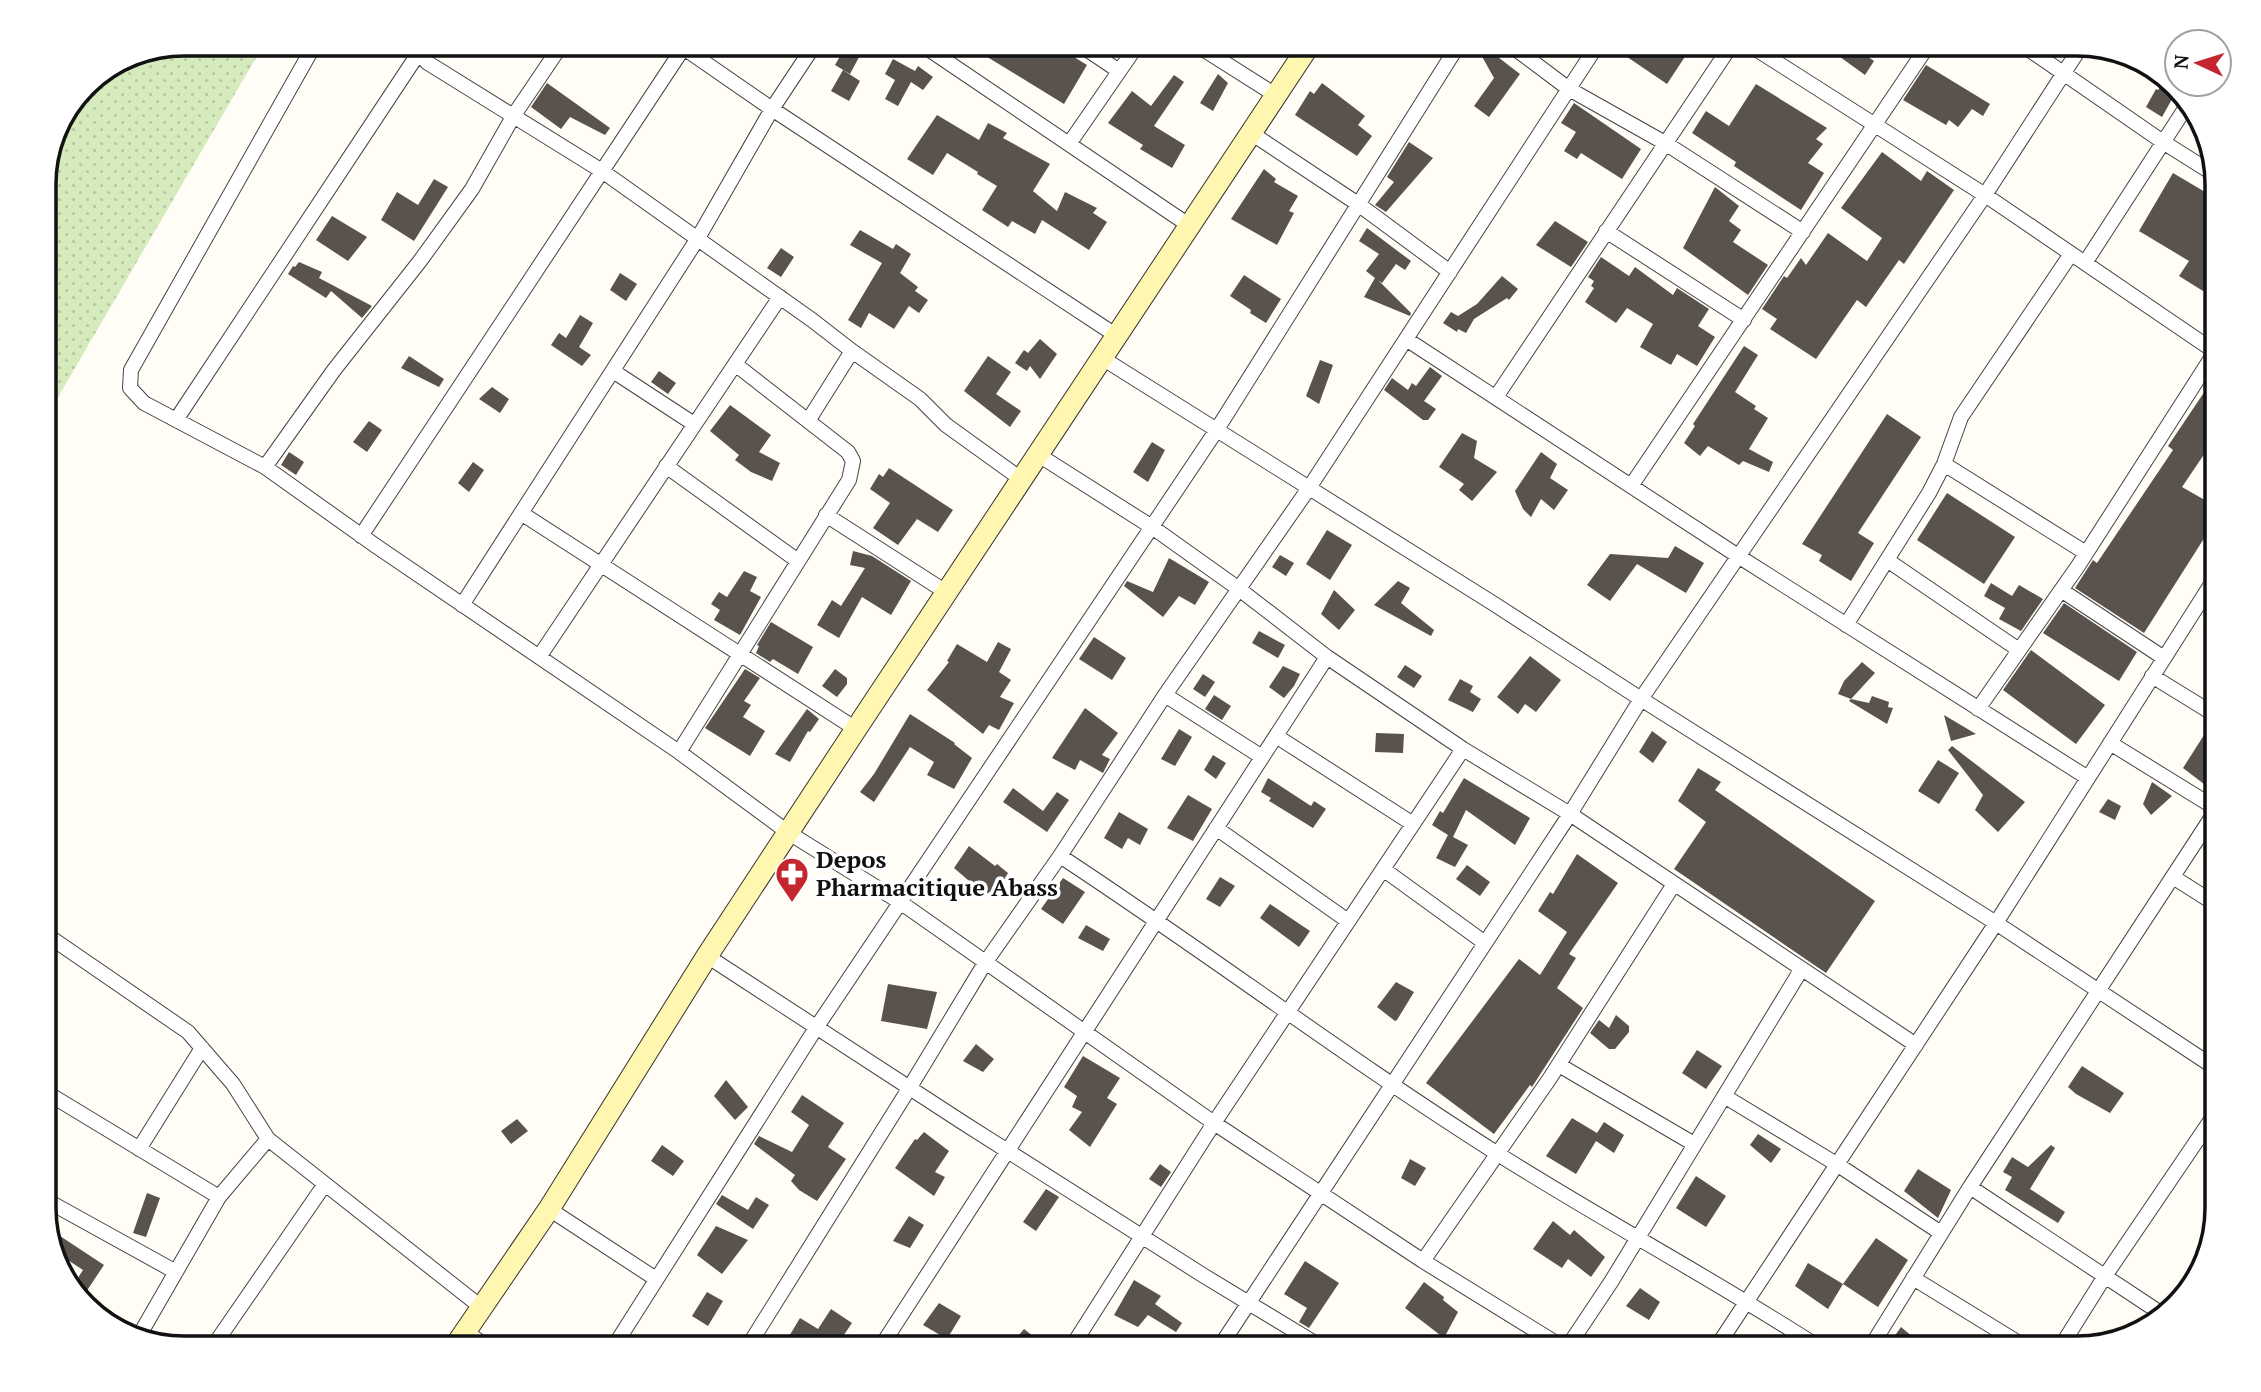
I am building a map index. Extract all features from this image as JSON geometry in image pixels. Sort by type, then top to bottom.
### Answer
[{"type":"main road","points":[[463,1336],[549,1209],[707,956],[1302,56]]},
{"type":"street","points":[[308,56],[131,370],[130,388],[144,403],[265,467],[361,536],[679,752],[789,833],[900,902],[1214,1123],[1423,1261],[1545,1336]]},
{"type":"street","points":[[176,420],[415,56]]},
{"type":"street","points":[[424,56],[428,63],[603,171],[698,238],[920,400],[946,425],[1021,479]]},
{"type":"street","points":[[265,467],[334,370],[472,190],[514,115],[554,56]]},
{"type":"street","points":[[361,536],[603,171],[675,56]]},
{"type":"street","points":[[697,56],[772,109],[1117,336]]},
{"type":"street","points":[[462,605],[698,238],[772,109],[808,56]]},
{"type":"street","points":[[950,56],[1069,144],[1190,226]]},
{"type":"street","points":[[1097,56],[1119,71]]},
{"type":"street","points":[[1069,144],[1130,56]]},
{"type":"street","points":[[1214,56],[1277,96]]},
{"type":"street","points":[[620,1336],[816,1028],[1216,431],[1451,56]]},
{"type":"street","points":[[1525,56],[1569,89],[1665,143],[1803,232]]},
{"type":"street","points":[[754,1336],[985,962],[1060,856],[1165,695],[1309,488],[1590,56]]},
{"type":"street","points":[[1496,397],[1724,56]]},
{"type":"street","points":[[1767,56],[1985,195],[2205,345]]},
{"type":"street","points":[[1631,486],[1921,56]]},
{"type":"street","points":[[2038,56],[2204,168]]},
{"type":"street","points":[[1227,1336],[1570,814],[1641,699],[1985,195],[2075,56]]},
{"type":"street","points":[[2085,263],[2183,112]]},
{"type":"street","points":[[1251,133],[1358,204],[1450,272]]},
{"type":"street","points":[[1606,231],[1744,320]]},
{"type":"street","points":[[1846,625],[1944,464],[1961,417],[2071,254]]},
{"type":"street","points":[[539,657],[780,297]]},
{"type":"street","points":[[1406,338],[1738,556],[2088,778]]},
{"type":"street","points":[[808,421],[852,351]]},
{"type":"street","points":[[1102,358],[1491,601],[1996,923],[2205,1061]]},
{"type":"street","points":[[679,752],[849,480],[853,461],[848,452],[734,364]]},
{"type":"street","points":[[1978,709],[2086,553],[2205,369]]},
{"type":"street","points":[[613,371],[694,424]]},
{"type":"street","points":[[1037,454],[1152,527],[1239,589],[1327,657],[1463,749],[1570,814],[1916,1045]]},
{"type":"street","points":[[1944,464],[2086,553]]},
{"type":"street","points":[[666,466],[798,561]]},
{"type":"street","points":[[521,513],[856,729]]},
{"type":"street","points":[[826,515],[946,592]]},
{"type":"street","points":[[1887,560],[2019,650]]},
{"type":"street","points":[[2061,590],[2164,658]]},
{"type":"street","points":[[1724,1336],[1996,923],[2205,594]]},
{"type":"street","points":[[888,1336],[1327,657]]},
{"type":"street","points":[[2152,676],[2205,709]]},
{"type":"street","points":[[1165,695],[1262,757]]},
{"type":"street","points":[[1276,736],[1413,824]]},
{"type":"street","points":[[2110,743],[2205,802]]},
{"type":"street","points":[[1078,1336],[1214,1123],[1463,749]]},
{"type":"street","points":[[1216,828],[1348,921]]},
{"type":"street","points":[[1877,1336],[1970,1187],[2205,828]]},
{"type":"street","points":[[1060,856],[1157,919],[1287,1013],[1498,1154],[1748,1301],[1802,1336]]},
{"type":"street","points":[[1383,869],[1485,943]]},
{"type":"street","points":[[2173,877],[2205,897]]},
{"type":"street","points":[[1423,1261],[1559,1065],[1674,884]]},
{"type":"street","points":[[56,941],[188,1032],[233,1084],[268,1139],[481,1307]]},
{"type":"street","points":[[707,956],[1007,1151],[1304,1336]]},
{"type":"street","points":[[1573,1336],[1695,1144],[1801,970]]},
{"type":"street","points":[[139,1149],[202,1048]]},
{"type":"street","points":[[1559,1065],[1695,1144]]},
{"type":"street","points":[[1724,1096],[1838,1165],[1941,1233]]},
{"type":"street","points":[[56,1098],[219,1197]]},
{"type":"street","points":[[2068,1336],[2205,1129]]},
{"type":"street","points":[[143,1329],[219,1197],[268,1139]]},
{"type":"street","points":[[220,1336],[326,1184]]},
{"type":"street","points":[[1970,1187],[2155,1310]]},
{"type":"street","points":[[56,1206],[176,1272]]},
{"type":"street","points":[[549,1209],[656,1279]]},
{"type":"street","points":[[1913,1278],[2007,1336]]},
{"type":"green space","points":[[176,56],[257,56],[56,400],[56,176],[60,151],[73,120],[93,93],[106,82],[151,60]]},
{"type":"building","points":[[840,56],[860,56],[850,74],[835,65]]},
{"type":"building","points":[[986,56],[1072,56],[1087,65],[1064,104]]},
{"type":"building","points":[[1482,56],[1497,56],[1520,74],[1489,117],[1474,106],[1494,78]]},
{"type":"building","points":[[1626,56],[1685,56],[1667,84]]},
{"type":"building","points":[[1839,56],[1867,56],[1874,61],[1865,75]]},
{"type":"building","points":[[893,59],[915,71],[918,66],[933,77],[923,90],[911,82],[898,106],[885,99],[895,80],[885,74]]},
{"type":"building","points":[[1926,65],[1990,104],[1983,116],[1972,109],[1958,127],[1949,120],[1946,125],[1903,100]]},
{"type":"building","points":[[843,70],[860,81],[849,101],[831,91]]},
{"type":"building","points":[[1218,74],[1228,83],[1213,111],[1200,103]]},
{"type":"building","points":[[1174,75],[1184,82],[1154,126],[1185,145],[1172,168],[1140,149],[1143,145],[1108,123],[1132,91],[1151,106]]},
{"type":"building","points":[[547,83],[610,128],[605,135],[570,117],[561,129],[531,107]]},
{"type":"building","points":[[1322,83],[1365,116],[1358,125],[1372,136],[1357,156],[1295,115],[1310,91],[1314,94]]},
{"type":"building","points":[[1756,84],[1827,128],[1816,139],[1823,144],[1808,163],[1824,173],[1801,210],[1734,166],[1736,162],[1692,133],[1706,111],[1729,126]]},
{"type":"building","points":[[2160,87],[2163,89],[2163,98],[2172,98],[2162,117],[2146,107],[2156,89]]},
{"type":"building","points":[[1574,103],[1641,149],[1622,179],[1581,153],[1577,159],[1564,151],[1576,132],[1561,123]]},
{"type":"building","points":[[937,115],[979,140],[988,123],[1007,133],[1003,138],[1050,164],[1033,191],[1057,211],[1065,192],[1097,208],[1093,213],[1107,222],[1089,250],[1042,220],[1035,234],[1012,221],[1008,227],[982,210],[997,186],[947,153],[933,175],[907,159]]},
{"type":"building","points":[[1409,142],[1433,158],[1386,212],[1375,205],[1394,182],[1387,177]]},
{"type":"building","points":[[1882,152],[1921,181],[1927,171],[1954,190],[1904,264],[1899,260],[1866,307],[1857,300],[1816,359],[1770,329],[1777,319],[1762,309],[1784,276],[1787,278],[1801,258],[1806,265],[1828,233],[1867,261],[1882,238],[1841,208]]},
{"type":"building","points":[[1264,169],[1276,179],[1274,182],[1298,196],[1289,211],[1294,213],[1277,245],[1231,219]]},
{"type":"building","points":[[2173,173],[2205,192],[2203,291],[2179,276],[2189,261],[2139,231]]},
{"type":"building","points":[[434,179],[448,187],[414,241],[381,220],[397,192],[418,205]]},
{"type":"building","points":[[1715,187],[1739,206],[1729,221],[1741,230],[1733,242],[1768,265],[1748,295],[1683,248]]},
{"type":"building","points":[[332,216],[367,237],[348,261],[316,240]]},
{"type":"building","points":[[1555,221],[1588,242],[1571,267],[1536,245]]},
{"type":"building","points":[[1367,228],[1411,261],[1405,270],[1396,264],[1382,283],[1378,280],[1411,313],[1410,316],[1364,297],[1375,278],[1366,271],[1379,254],[1359,241]]},
{"type":"building","points":[[860,230],[893,249],[896,244],[911,254],[900,273],[918,287],[915,291],[928,300],[919,313],[909,306],[894,329],[869,313],[861,328],[848,320],[882,263],[850,245]]},
{"type":"building","points":[[781,248],[794,257],[781,277],[767,268]]},
{"type":"building","points":[[1601,257],[1629,276],[1635,267],[1673,295],[1677,288],[1709,309],[1698,326],[1715,337],[1697,366],[1677,354],[1671,365],[1640,347],[1653,324],[1627,308],[1616,323],[1585,302],[1594,288],[1591,286],[1594,281],[1588,277]]},
{"type":"building","points":[[299,262],[322,272],[319,278],[372,306],[362,318],[331,291],[326,298],[288,274]]},
{"type":"building","points":[[620,273],[637,284],[626,301],[610,290]]},
{"type":"building","points":[[1244,275],[1281,299],[1266,323],[1230,296]]},
{"type":"building","points":[[1502,276],[1518,289],[1509,300],[1507,298],[1474,319],[1466,333],[1458,329],[1457,332],[1443,323],[1451,312],[1458,316],[1477,304]]},
{"type":"building","points":[[580,315],[593,323],[579,347],[591,355],[582,366],[551,345],[559,333],[566,338]]},
{"type":"building","points":[[1040,339],[1057,354],[1040,379],[1030,366],[1027,371],[1015,363],[1024,350],[1028,353]]},
{"type":"building","points":[[1744,346],[1758,355],[1735,392],[1768,418],[1749,449],[1773,462],[1769,472],[1743,461],[1739,465],[1708,446],[1700,456],[1684,443],[1695,426],[1693,424]]},
{"type":"building","points":[[409,356],[444,379],[439,387],[401,368]]},
{"type":"building","points":[[988,356],[1011,372],[996,394],[1021,411],[1010,427],[964,391]]},
{"type":"building","points":[[1320,360],[1333,365],[1319,404],[1306,396]]},
{"type":"building","points":[[1430,367],[1442,376],[1424,401],[1436,409],[1428,420],[1423,420],[1384,390],[1392,378],[1408,390],[1412,383],[1416,386]]},
{"type":"building","points":[[659,371],[676,383],[668,394],[651,382]]},
{"type":"building","points":[[492,387],[509,399],[500,413],[479,399]]},
{"type":"building","points":[[2205,391],[2205,453],[2182,487],[2205,500],[2205,537],[2144,633],[2075,588],[2093,560],[2097,563],[2173,450],[2168,446]]},
{"type":"building","points":[[730,405],[771,435],[759,452],[780,463],[772,481],[751,472],[735,460],[739,455],[710,431]]},
{"type":"building","points":[[1887,414],[1921,437],[1858,533],[1874,543],[1851,581],[1819,561],[1822,555],[1802,544]]},
{"type":"building","points":[[369,421],[382,430],[367,452],[353,442]]},
{"type":"building","points":[[1462,433],[1477,441],[1474,458],[1497,472],[1472,501],[1459,490],[1464,484],[1439,467]]},
{"type":"building","points":[[1152,442],[1165,450],[1148,482],[1133,472]]},
{"type":"building","points":[[289,452],[304,462],[296,475],[281,465]]},
{"type":"building","points":[[1541,452],[1557,464],[1550,478],[1568,490],[1554,510],[1541,499],[1531,517],[1523,509],[1515,491]]},
{"type":"building","points":[[473,462],[484,470],[469,492],[458,483]]},
{"type":"building","points":[[889,468],[953,510],[938,532],[917,519],[898,545],[873,528],[890,503],[870,489],[879,474],[883,477]]},
{"type":"building","points":[[1947,493],[2015,537],[1984,584],[1917,540]]},
{"type":"building","points":[[1327,530],[1352,545],[1330,580],[1306,564]]},
{"type":"building","points":[[1675,546],[1704,563],[1686,593],[1637,564],[1610,601],[1587,585],[1610,554],[1668,558]]},
{"type":"building","points":[[853,551],[872,556],[911,581],[891,615],[862,597],[839,638],[817,625],[832,600],[841,606],[865,568],[850,565]]},
{"type":"building","points":[[1280,555],[1294,563],[1286,576],[1272,567]]},
{"type":"building","points":[[1169,558],[1209,582],[1195,605],[1179,596],[1163,617],[1124,586],[1127,581],[1153,592]]},
{"type":"building","points":[[744,571],[757,577],[750,591],[761,597],[740,635],[714,620],[720,610],[711,604],[719,592],[727,597]]},
{"type":"building","points":[[1398,581],[1410,588],[1401,603],[1434,630],[1431,636],[1374,605]]},
{"type":"building","points":[[1991,583],[2012,596],[2019,585],[2043,599],[2021,631],[1999,619],[2005,608],[1984,596]]},
{"type":"building","points":[[1334,590],[1355,610],[1339,630],[1321,614]]},
{"type":"building","points":[[2064,603],[2137,652],[2119,681],[2043,633]]},
{"type":"building","points":[[771,622],[813,647],[798,674],[773,659],[770,662],[756,653],[759,646],[757,645]]},
{"type":"building","points":[[1259,631],[1285,645],[1278,658],[1252,643]]},
{"type":"building","points":[[1094,637],[1126,658],[1112,680],[1079,659]]},
{"type":"building","points":[[998,642],[1011,649],[999,672],[1011,680],[1000,697],[1014,703],[999,730],[989,725],[983,734],[927,690],[949,662],[947,661],[957,644],[987,662]]},
{"type":"building","points":[[2031,650],[2105,705],[2076,744],[2003,690]]},
{"type":"building","points":[[1530,656],[1561,680],[1536,712],[1525,704],[1518,714],[1497,697]]},
{"type":"building","points":[[1862,662],[1875,673],[1851,699],[1838,694],[1844,681]]},
{"type":"building","points":[[1405,665],[1422,676],[1414,688],[1397,677]]},
{"type":"building","points":[[1283,666],[1300,674],[1284,698],[1269,687]]},
{"type":"building","points":[[745,669],[760,678],[744,701],[751,705],[743,717],[765,731],[750,756],[705,728]]},
{"type":"building","points":[[835,669],[847,678],[847,684],[837,697],[822,686]]},
{"type":"building","points":[[1203,674],[1215,682],[1205,697],[1193,689]]},
{"type":"building","points":[[1460,679],[1473,686],[1470,692],[1481,699],[1473,712],[1448,700]]},
{"type":"building","points":[[1214,695],[1231,706],[1222,720],[1205,709]]},
{"type":"building","points":[[1872,696],[1889,702],[1888,707],[1893,708],[1887,724],[1849,701],[1851,699],[1869,703]]},
{"type":"building","points":[[1085,708],[1118,733],[1102,755],[1110,759],[1103,773],[1080,760],[1075,770],[1052,758]]},
{"type":"building","points":[[807,709],[819,719],[810,732],[808,731],[790,762],[775,754]]},
{"type":"building","points":[[910,714],[955,743],[972,758],[954,789],[927,775],[934,762],[910,747],[874,802],[860,792]]},
{"type":"building","points":[[1944,715],[1976,734],[1951,741]]},
{"type":"building","points":[[1179,729],[1192,737],[1175,766],[1161,759]]},
{"type":"building","points":[[1652,731],[1667,742],[1653,763],[1639,752]]},
{"type":"building","points":[[1376,733],[1404,734],[1403,753],[1375,752]]},
{"type":"building","points":[[2205,733],[2205,785],[2183,768]]},
{"type":"building","points":[[1952,746],[2025,802],[1998,832],[1975,810],[1983,795],[1948,750]]},
{"type":"building","points":[[1213,755],[1226,763],[1216,779],[1204,770]]},
{"type":"building","points":[[1938,760],[1959,773],[1939,804],[1918,791]]},
{"type":"building","points":[[1698,768],[1721,782],[1715,790],[1875,901],[1826,973],[1674,869],[1706,822],[1678,801]]},
{"type":"building","points":[[1268,778],[1311,806],[1314,801],[1326,809],[1313,828],[1269,801],[1271,798],[1261,792]]},
{"type":"building","points":[[1464,778],[1530,818],[1515,845],[1466,810],[1453,837],[1468,845],[1455,867],[1436,858],[1448,835],[1432,825],[1440,811],[1443,813]]},
{"type":"building","points":[[2152,782],[2172,796],[2151,815],[2143,804]]},
{"type":"building","points":[[1013,788],[1043,811],[1057,792],[1069,800],[1047,832],[1003,802]]},
{"type":"building","points":[[1188,795],[1212,809],[1193,841],[1167,828]]},
{"type":"building","points":[[2108,799],[2121,806],[2115,820],[2099,812]]},
{"type":"building","points":[[1119,812],[1148,829],[1140,845],[1128,838],[1122,849],[1104,838]]},
{"type":"building","points":[[969,846],[1008,873],[994,897],[975,886],[954,868]]},
{"type":"building","points":[[1577,854],[1618,883],[1569,954],[1576,958],[1557,988],[1583,1008],[1532,1087],[1530,1085],[1494,1134],[1426,1083],[1519,959],[1540,975],[1567,932],[1538,911],[1550,892],[1553,894]]},
{"type":"building","points":[[1467,865],[1490,882],[1480,896],[1456,879]]},
{"type":"building","points":[[1220,877],[1235,886],[1220,907],[1206,899]]},
{"type":"building","points":[[1063,878],[1085,892],[1063,924],[1041,909]]},
{"type":"building","points":[[1270,904],[1310,931],[1299,947],[1260,918]]},
{"type":"building","points":[[1086,925],[1110,939],[1103,951],[1078,938]]},
{"type":"building","points":[[1396,982],[1414,992],[1395,1021],[1377,1007]]},
{"type":"building","points":[[888,984],[937,992],[927,1029],[881,1021]]},
{"type":"building","points":[[1616,1015],[1629,1026],[1629,1032],[1615,1049],[1609,1049],[1590,1033],[1599,1020],[1609,1028]]},
{"type":"building","points":[[976,1044],[994,1059],[983,1072],[963,1061]]},
{"type":"building","points":[[1697,1050],[1722,1066],[1706,1089],[1682,1073]]},
{"type":"building","points":[[1083,1056],[1120,1078],[1107,1098],[1117,1104],[1090,1147],[1069,1130],[1082,1112],[1072,1107],[1077,1096],[1064,1087]]},
{"type":"building","points":[[2082,1066],[2124,1093],[2110,1113],[2068,1087]]},
{"type":"building","points":[[726,1080],[748,1107],[735,1120],[714,1096]]},
{"type":"building","points":[[802,1095],[844,1123],[828,1147],[846,1159],[817,1201],[799,1190],[791,1181],[795,1175],[754,1144],[759,1136],[792,1152],[809,1125],[791,1112]]},
{"type":"building","points":[[1572,1118],[1597,1133],[1604,1122],[1624,1135],[1614,1153],[1596,1141],[1576,1174],[1546,1156]]},
{"type":"building","points":[[517,1119],[528,1131],[511,1144],[501,1131]]},
{"type":"building","points":[[924,1132],[949,1151],[935,1172],[945,1177],[934,1196],[895,1168],[915,1139]]},
{"type":"building","points":[[1758,1134],[1781,1149],[1771,1163],[1750,1145]]},
{"type":"building","points":[[662,1145],[684,1161],[673,1176],[651,1161]]},
{"type":"building","points":[[2051,1145],[2055,1148],[2030,1189],[2065,1212],[2058,1223],[2005,1190],[2012,1177],[2003,1172],[2012,1157],[2028,1167]]},
{"type":"building","points":[[1410,1159],[1426,1168],[1415,1186],[1401,1178]]},
{"type":"building","points":[[1160,1164],[1171,1172],[1161,1187],[1149,1179]]},
{"type":"building","points":[[1918,1169],[1951,1190],[1938,1218],[1904,1191]]},
{"type":"building","points":[[1696,1176],[1726,1196],[1706,1227],[1676,1208]]},
{"type":"building","points":[[1046,1189],[1059,1197],[1036,1231],[1023,1222]]},
{"type":"building","points":[[147,1193],[160,1198],[146,1237],[133,1233]]},
{"type":"building","points":[[722,1195],[748,1210],[756,1197],[769,1205],[753,1229],[716,1204]]},
{"type":"building","points":[[909,1216],[924,1225],[910,1248],[893,1241]]},
{"type":"building","points":[[1553,1221],[1570,1235],[1574,1230],[1605,1257],[1591,1277],[1568,1259],[1562,1268],[1533,1249]]},
{"type":"building","points":[[716,1226],[748,1240],[722,1274],[697,1255]]},
{"type":"building","points":[[59,1237],[104,1265],[86,1291],[77,1279],[83,1270],[67,1260]]},
{"type":"building","points":[[1876,1238],[1908,1260],[1878,1307],[1843,1284]]},
{"type":"building","points":[[1305,1261],[1339,1283],[1309,1328],[1299,1322],[1307,1308],[1284,1294]]},
{"type":"building","points":[[1808,1263],[1843,1284],[1828,1309],[1795,1286]]},
{"type":"building","points":[[1134,1280],[1161,1296],[1155,1304],[1182,1323],[1176,1332],[1148,1315],[1138,1327],[1114,1315]]},
{"type":"building","points":[[1424,1282],[1458,1312],[1445,1336],[1441,1336],[1405,1308]]},
{"type":"building","points":[[1640,1288],[1660,1302],[1649,1320],[1626,1306]]},
{"type":"building","points":[[707,1292],[723,1301],[708,1326],[692,1316]]},
{"type":"building","points":[[939,1303],[961,1316],[949,1336],[942,1336],[923,1325]]},
{"type":"building","points":[[831,1309],[852,1323],[843,1336],[789,1336],[800,1318],[818,1329]]},
{"type":"building","points":[[1901,1327],[1912,1336],[1895,1336]]},
{"type":"building","points":[[1024,1329],[1033,1336],[1018,1336]]},
{"type":"place","name":"Depos Pharmacitique Abass","points":[[792,904]]}]
